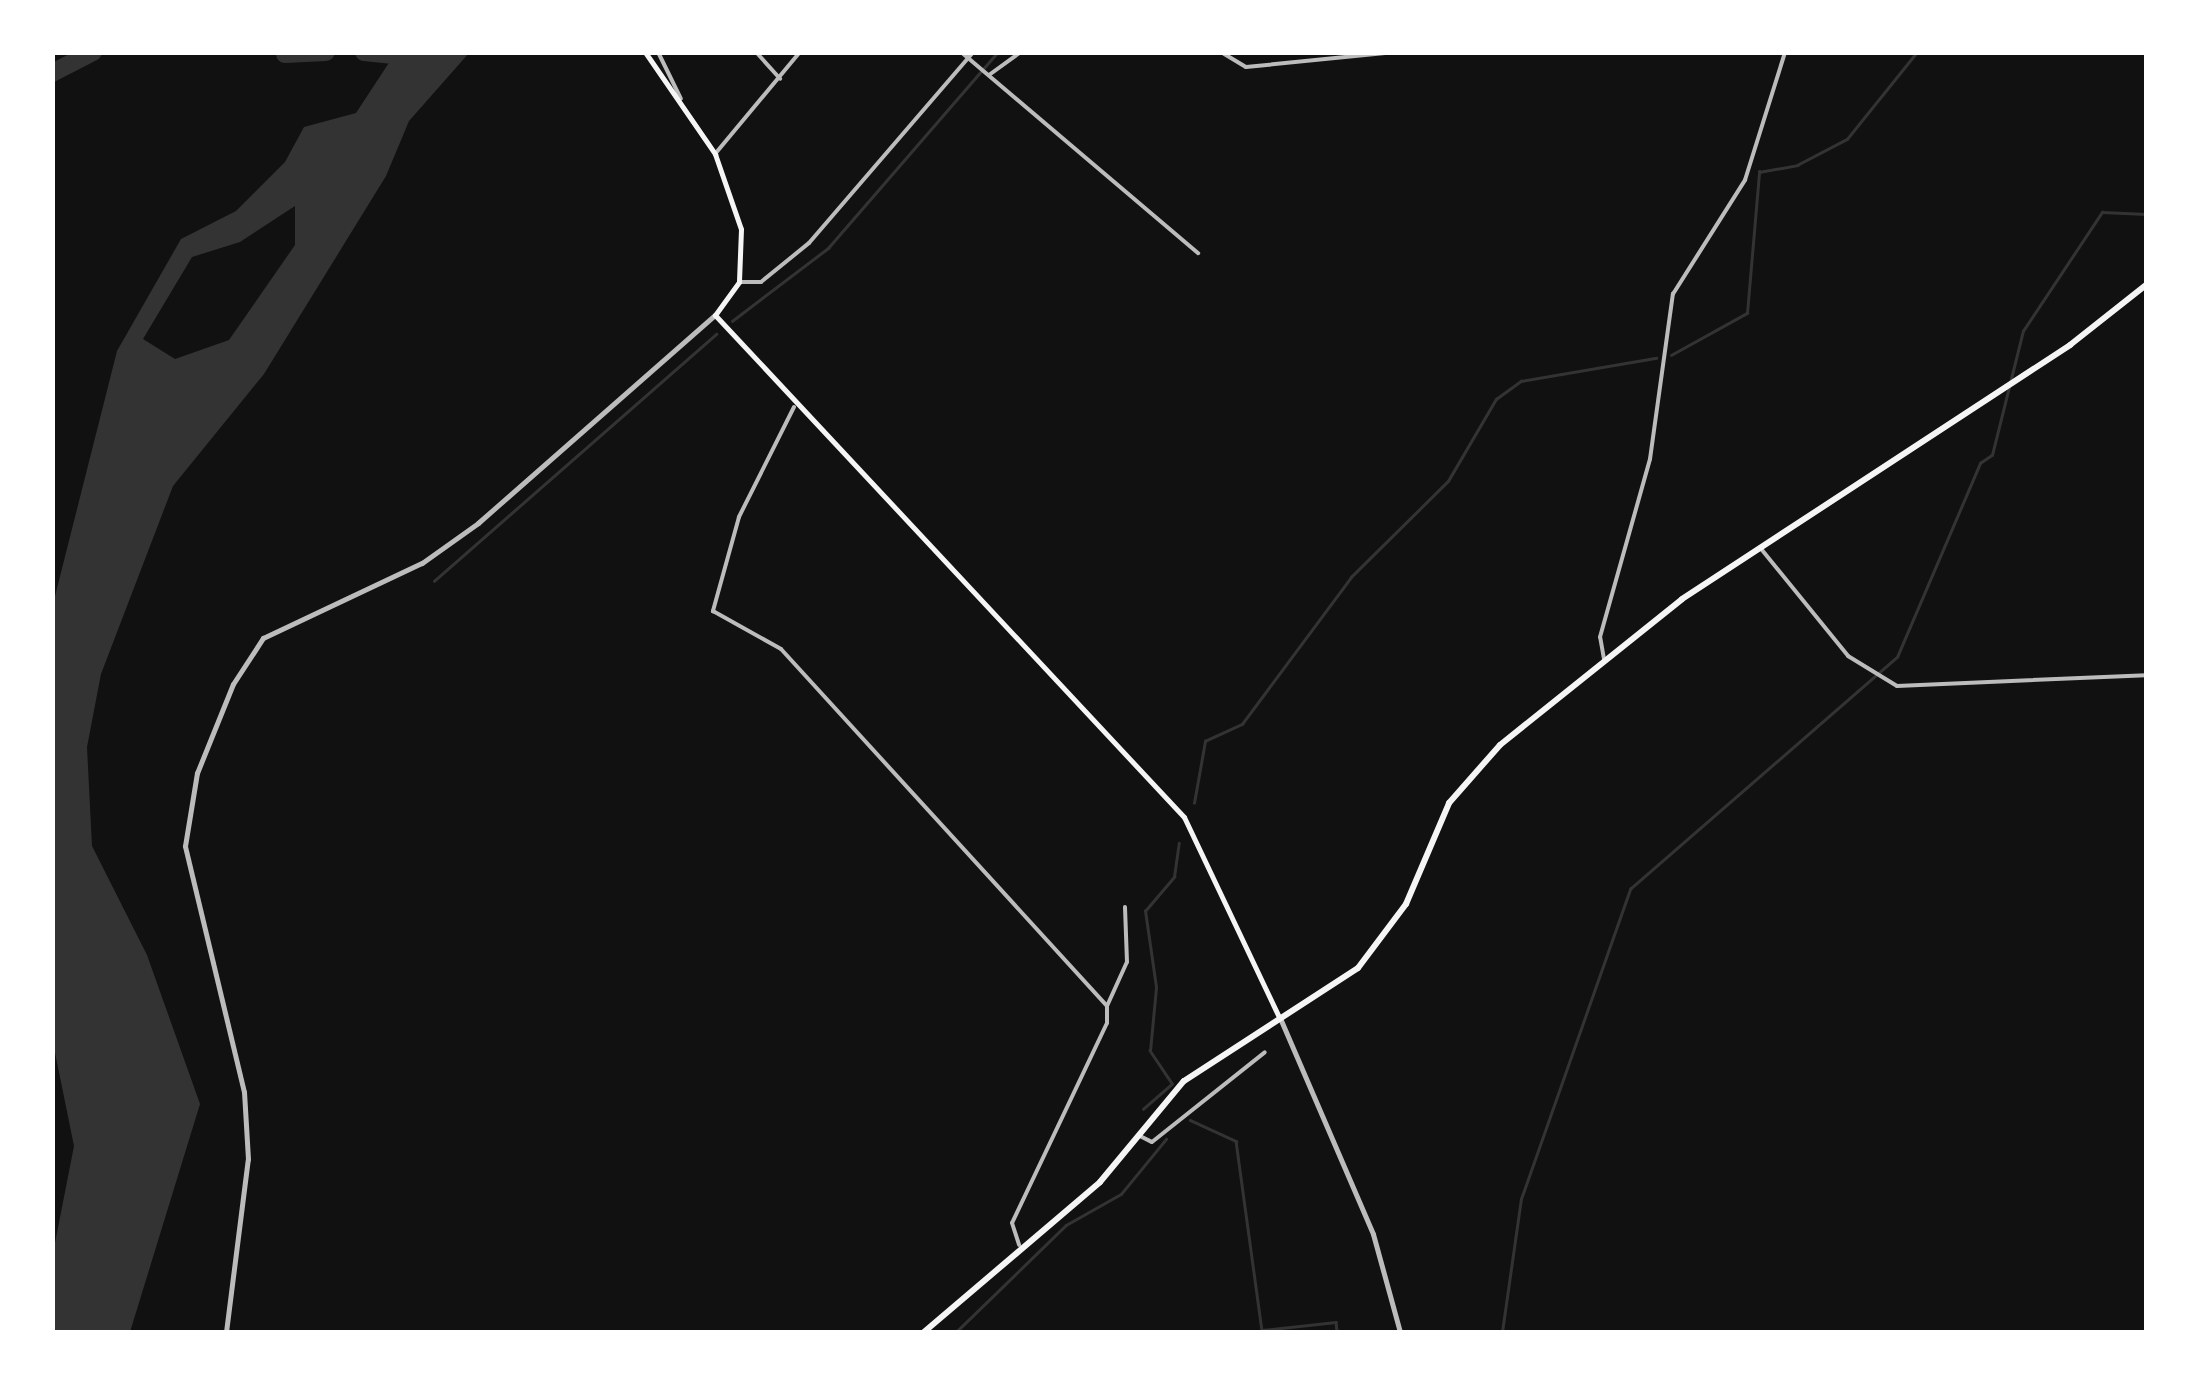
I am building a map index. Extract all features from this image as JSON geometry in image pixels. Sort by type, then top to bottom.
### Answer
[{"type":"highway","points":[[924,1332],[1018,1244],[1100,1182],[1184,1081],[1279,1016],[1338,984],[1383,940],[1470,774],[1604,659],[1759,546],[2070,345],[2146,284]]},
{"type":"main road","points":[[645,52],[716,154],[741,229],[739,282],[715,316],[794,407],[1184,817],[1279,1016]]},
{"type":"street","points":[[658,52],[681,100]]},
{"type":"street","points":[[756,52],[780,79]]},
{"type":"street","points":[[716,154],[800,52]]},
{"type":"street","points":[[961,52],[1198,253]]},
{"type":"street","points":[[739,282],[760,282],[810,242],[973,52]]},
{"type":"street","points":[[987,75],[1021,52]]},
{"type":"street","points":[[1067,52],[1174,52]]},
{"type":"street","points":[[1221,52],[1246,67],[1396,52]]},
{"type":"street","points":[[1450,52],[1476,52]]},
{"type":"street","points":[[1604,659],[1600,637],[1650,459],[1674,294],[1746,180],[1784,52]]},
{"type":"street","points":[[226,1332],[241,1248],[244,1092],[186,846],[197,773],[233,684],[263,638],[422,563],[478,523],[715,316]]},
{"type":"street","points":[[794,407],[739,517],[713,610],[782,649],[1107,1006]]},
{"type":"street","points":[[1759,546],[1848,656],[1896,686],[2146,675]]},
{"type":"street","points":[[1018,1244],[1012,1223],[1107,1023],[1107,1006],[1127,962],[1125,908]]},
{"type":"street","points":[[1279,1016],[1373,1234],[1400,1332]]},
{"type":"street","points":[[1140,1136],[1152,1142],[1265,1052]]},
{"type":"shaded area","points":[[396,52],[469,53],[409,121],[386,176],[264,374],[173,486],[101,674],[87,747],[92,846],[147,955],[200,1104],[130,1332],[53,1332],[53,1253],[74,1146],[52,1038],[53,604],[117,351],[181,239],[236,211],[285,162],[304,127],[356,113]],"holes":[[[295,206],[295,245],[229,340],[175,359],[143,339],[192,257],[240,242]]]},
{"type":"waterway","points":[[52,73],[93,52]]},
{"type":"waterway","points":[[285,54],[326,52]]},
{"type":"waterway","points":[[364,52],[414,57]]},
{"type":"waterway","points":[[732,321],[828,248],[998,52]]},
{"type":"waterway","points":[[1671,355],[1747,313],[1759,172],[1797,165],[1847,139],[1917,52]]},
{"type":"waterway","points":[[1502,1332],[1521,1199],[1630,889],[1897,657],[1980,463],[1992,455],[2023,331],[2102,212],[2146,214]]},
{"type":"waterway","points":[[434,581],[716,334]]},
{"type":"waterway","points":[[1194,803],[1205,741],[1242,724],[1351,577],[1448,481],[1496,399],[1521,381],[1656,358]]},
{"type":"waterway","points":[[1143,1109],[1172,1084],[1150,1051],[1156,987],[1145,911],[1174,877],[1179,843]]},
{"type":"waterway","points":[[1190,1120],[1236,1141],[1262,1330],[1336,1322],[1337,1332]]},
{"type":"waterway","points":[[956,1332],[1066,1225],[1121,1194],[1166,1139]]}]
